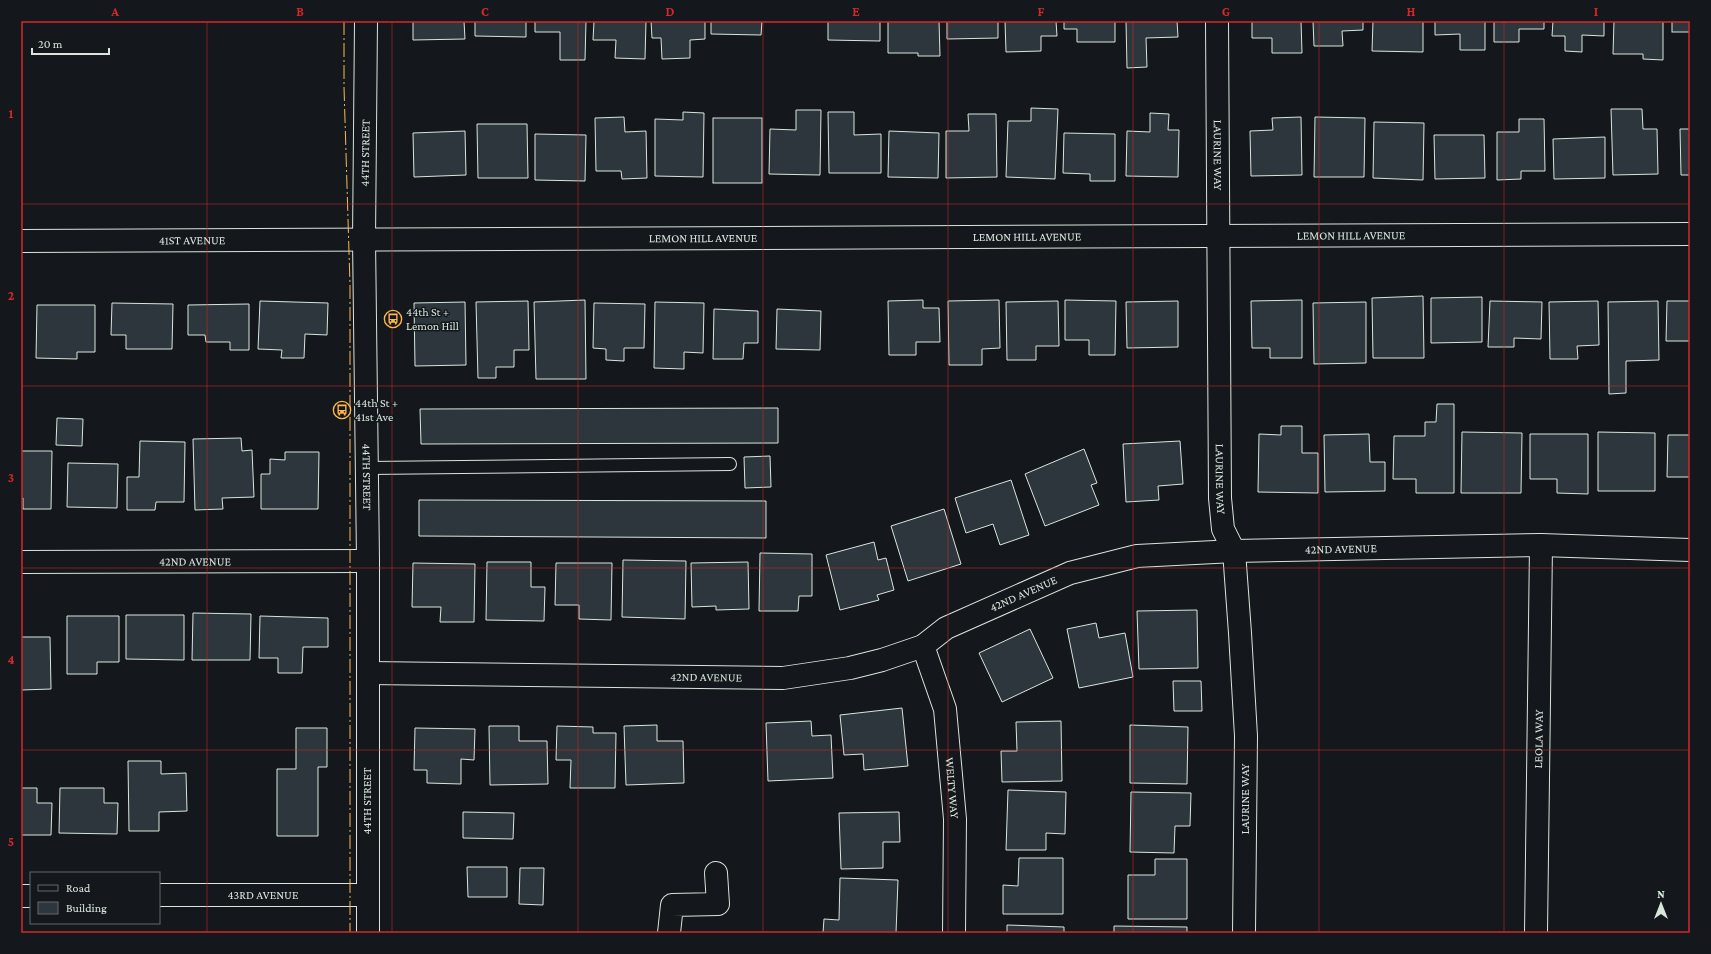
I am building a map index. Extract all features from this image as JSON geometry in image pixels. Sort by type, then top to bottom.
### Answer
[{"type":"street","name":"44TH STREET","points":[[366,21],[364,240],[368,468],[368,933]]},
{"type":"street","name":"LAURINE WAY","points":[[1217,21],[1220,498],[1223,529],[1234,551],[1246,736],[1244,933]]},
{"type":"street","name":"LEMON HILL AVENUE","points":[[364,240],[1690,234]]},
{"type":"street","name":"41ST AVENUE","points":[[21,241],[364,240]]},
{"type":"street","name":"42ND AVENUE","points":[[368,673],[783,678],[850,668],[882,660],[923,646],[946,628],[1070,573],[1136,556],[1234,551],[1541,545],[1690,550]]},
{"type":"street","name":"LEOLA WAY","points":[[1536,933],[1541,545]]},
{"type":"street","name":"42ND AVENUE","points":[[21,562],[368,561]]},
{"type":"street","name":"WELTY WAY","points":[[923,646],[945,709],[955,819],[954,933]]},
{"type":"street","points":[[669,933],[672,905],[718,904],[716,873]]},
{"type":"street","name":"43RD AVENUE","points":[[160,896],[367,895]]},
{"type":"lane","points":[[368,468],[730,464]]},
{"type":"building","points":[[413,21],[464,21],[465,39],[413,40]]},
{"type":"building","points":[[475,21],[526,21],[526,37],[475,36]]},
{"type":"building","points":[[535,21],[586,21],[585,60],[560,60],[560,32],[535,32]]},
{"type":"building","points":[[594,21],[646,21],[645,59],[615,58],[616,40],[593,40]]},
{"type":"building","points":[[651,21],[705,21],[705,39],[690,40],[690,58],[662,59],[661,38],[652,38]]},
{"type":"building","points":[[711,21],[762,21],[761,35],[711,34]]},
{"type":"building","points":[[828,21],[880,21],[880,41],[828,40]]},
{"type":"building","points":[[888,21],[939,21],[940,56],[918,56],[918,53],[888,53]]},
{"type":"building","points":[[947,21],[998,21],[998,38],[947,39]]},
{"type":"building","points":[[1005,21],[1056,21],[1057,36],[1041,36],[1041,51],[1006,52]]},
{"type":"building","points":[[1064,21],[1115,21],[1115,42],[1077,42],[1077,29],[1064,29]]},
{"type":"building","points":[[1126,21],[1177,21],[1178,37],[1146,38],[1147,67],[1127,68]]},
{"type":"building","points":[[1252,21],[1301,21],[1302,53],[1272,53],[1272,38],[1252,38]]},
{"type":"building","points":[[1313,21],[1363,21],[1363,30],[1342,31],[1343,46],[1314,46]]},
{"type":"building","points":[[1373,21],[1423,21],[1423,52],[1372,51]]},
{"type":"building","points":[[1435,21],[1485,21],[1485,50],[1460,50],[1460,34],[1435,35]]},
{"type":"building","points":[[1494,21],[1544,21],[1544,29],[1519,29],[1519,42],[1494,42]]},
{"type":"building","points":[[1553,21],[1604,21],[1604,36],[1582,35],[1582,52],[1565,51],[1565,36],[1552,36]]},
{"type":"building","points":[[1614,21],[1663,21],[1663,60],[1643,59],[1643,54],[1613,54]]},
{"type":"building","points":[[1672,21],[1690,21],[1690,32],[1672,32]]},
{"type":"building","points":[[1031,108],[1058,109],[1055,179],[1006,177],[1008,121],[1031,121]]},
{"type":"building","points":[[1611,109],[1642,109],[1643,129],[1657,129],[1658,174],[1613,175]]},
{"type":"building","points":[[796,110],[821,110],[820,175],[769,174],[770,129],[796,130]]},
{"type":"building","points":[[683,112],[704,113],[703,177],[655,176],[655,119],[683,120]]},
{"type":"building","points":[[828,112],[854,112],[854,135],[881,134],[881,173],[829,173]]},
{"type":"building","points":[[1150,113],[1169,114],[1168,130],[1179,130],[1178,177],[1126,176],[1127,131],[1150,132]]},
{"type":"building","points":[[968,114],[996,114],[997,177],[946,178],[946,131],[969,131]]},
{"type":"building","points":[[624,117],[625,132],[646,131],[647,178],[622,179],[621,171],[596,171],[595,118]]},
{"type":"building","points":[[1301,117],[1302,175],[1251,176],[1250,131],[1273,130],[1272,118]]},
{"type":"building","points":[[1315,117],[1365,118],[1364,177],[1314,177]]},
{"type":"building","points":[[713,118],[762,118],[762,183],[713,183]]},
{"type":"building","points":[[1519,119],[1544,119],[1545,171],[1521,171],[1521,179],[1497,180],[1497,132],[1519,132]]},
{"type":"building","points":[[1374,122],[1424,123],[1423,180],[1373,178]]},
{"type":"building","points":[[477,124],[527,124],[528,178],[478,178]]},
{"type":"building","points":[[1680,129],[1690,129],[1690,175],[1681,175]]},
{"type":"building","points":[[465,131],[466,175],[414,177],[413,133]]},
{"type":"building","points":[[889,131],[939,133],[938,178],[888,177]]},
{"type":"building","points":[[1064,133],[1115,134],[1115,181],[1090,181],[1090,174],[1063,173]]},
{"type":"building","points":[[535,134],[586,135],[585,181],[535,180]]},
{"type":"building","points":[[1434,135],[1484,135],[1485,178],[1435,179]]},
{"type":"building","points":[[1605,137],[1605,178],[1554,179],[1553,139]]},
{"type":"building","points":[[1423,296],[1424,358],[1373,358],[1372,298]]},
{"type":"building","points":[[1482,297],[1482,342],[1431,343],[1431,298]]},
{"type":"building","points":[[585,300],[586,379],[536,379],[534,302]]},
{"type":"building","points":[[923,300],[923,308],[939,308],[940,342],[916,342],[916,355],[889,355],[888,301]]},
{"type":"building","points":[[999,300],[1000,348],[982,349],[982,365],[949,365],[948,301]]},
{"type":"building","points":[[1065,300],[1116,301],[1115,355],[1089,355],[1089,340],[1065,340]]},
{"type":"building","points":[[1302,300],[1302,358],[1270,358],[1270,348],[1252,348],[1251,301]]},
{"type":"building","points":[[260,301],[328,303],[327,335],[305,334],[304,358],[281,358],[282,350],[258,349]]},
{"type":"building","points":[[528,301],[529,350],[514,350],[514,367],[496,367],[496,378],[478,378],[476,302]]},
{"type":"building","points":[[1058,301],[1059,346],[1036,346],[1036,360],[1007,360],[1006,302]]},
{"type":"building","points":[[1178,301],[1178,347],[1127,348],[1126,302]]},
{"type":"building","points":[[1490,301],[1542,302],[1541,339],[1514,338],[1514,347],[1488,347]]},
{"type":"building","points":[[1598,301],[1599,345],[1577,346],[1578,359],[1550,359],[1549,302]]},
{"type":"building","points":[[1658,301],[1659,360],[1626,361],[1626,393],[1609,394],[1608,302]]},
{"type":"building","points":[[1667,301],[1690,301],[1690,341],[1666,341]]},
{"type":"building","points":[[465,302],[466,365],[415,366],[414,303]]},
{"type":"building","points":[[655,302],[704,303],[703,353],[684,352],[684,369],[654,368]]},
{"type":"building","points":[[1366,302],[1366,363],[1314,364],[1313,303]]},
{"type":"building","points":[[112,303],[173,304],[172,349],[126,349],[126,335],[111,335]]},
{"type":"building","points":[[594,303],[645,304],[644,348],[624,348],[624,361],[606,360],[606,349],[593,348]]},
{"type":"building","points":[[249,304],[249,350],[230,350],[230,342],[206,342],[205,335],[188,335],[188,305]]},
{"type":"building","points":[[37,305],[95,305],[95,352],[77,352],[77,359],[36,358]]},
{"type":"building","points":[[714,309],[758,311],[758,343],[744,343],[743,359],[713,359]]},
{"type":"building","points":[[777,309],[821,311],[820,350],[776,349]]},
{"type":"building","points":[[1437,404],[1454,404],[1454,493],[1416,493],[1416,479],[1393,479],[1394,436],[1425,436],[1425,422],[1436,422]]},
{"type":"building","points":[[778,408],[778,443],[421,444],[420,409]]},
{"type":"building","points":[[57,418],[83,419],[82,446],[56,445]]},
{"type":"building","points":[[1281,426],[1302,426],[1302,453],[1318,453],[1318,493],[1258,492],[1259,434],[1281,435]]},
{"type":"building","points":[[1462,432],[1522,433],[1521,493],[1461,493]]},
{"type":"building","points":[[1598,432],[1655,433],[1655,491],[1598,491]]},
{"type":"building","points":[[1369,434],[1370,462],[1385,462],[1385,491],[1325,492],[1324,435]]},
{"type":"building","points":[[1530,434],[1588,434],[1588,494],[1557,493],[1557,479],[1530,479]]},
{"type":"building","points":[[1668,435],[1690,435],[1690,477],[1667,477]]},
{"type":"building","points":[[241,438],[242,451],[252,450],[254,497],[222,498],[223,509],[195,510],[193,439]]},
{"type":"building","points":[[140,441],[185,442],[184,502],[156,502],[155,510],[127,510],[127,477],[139,477]]},
{"type":"building","points":[[1180,441],[1183,484],[1158,486],[1159,500],[1126,502],[1123,444]]},
{"type":"building","points":[[1084,449],[1097,483],[1091,485],[1099,505],[1045,526],[1025,474]]},
{"type":"building","points":[[21,451],[52,451],[51,509],[23,509],[23,498],[21,498]]},
{"type":"building","points":[[285,452],[319,452],[318,509],[261,509],[261,474],[270,474],[270,459],[285,460]]},
{"type":"building","points":[[770,456],[771,487],[745,488],[744,457]]},
{"type":"building","points":[[68,463],[118,464],[117,508],[67,507]]},
{"type":"building","points":[[1011,480],[1029,535],[1000,545],[993,524],[966,533],[955,498]]},
{"type":"building","points":[[419,500],[766,501],[766,538],[419,536]]},
{"type":"building","points":[[944,509],[961,564],[908,581],[891,526]]},
{"type":"building","points":[[874,542],[878,560],[886,558],[894,590],[877,595],[879,600],[840,610],[826,555]]},
{"type":"building","points":[[760,553],[812,554],[812,596],[799,596],[798,611],[759,611]]},
{"type":"building","points":[[623,560],[686,561],[685,619],[622,617]]},
{"type":"building","points":[[487,562],[531,562],[531,587],[545,587],[544,621],[486,620]]},
{"type":"building","points":[[748,562],[749,609],[716,610],[716,606],[692,607],[691,563]]},
{"type":"building","points":[[413,563],[475,564],[474,622],[440,622],[441,607],[412,607]]},
{"type":"building","points":[[556,563],[612,563],[611,620],[579,619],[579,605],[555,605]]},
{"type":"building","points":[[1197,610],[1198,668],[1139,669],[1137,611]]},
{"type":"building","points":[[193,613],[251,614],[250,660],[192,660]]},
{"type":"building","points":[[126,615],[184,615],[184,660],[126,659]]},
{"type":"building","points":[[67,616],[119,616],[119,662],[97,662],[97,674],[67,674]]},
{"type":"building","points":[[260,616],[328,618],[328,647],[303,647],[302,673],[278,673],[278,658],[259,658]]},
{"type":"building","points":[[1096,623],[1099,638],[1125,633],[1133,677],[1079,688],[1067,629]]},
{"type":"building","points":[[1030,629],[1053,678],[1002,702],[979,653]]},
{"type":"building","points":[[21,637],[50,637],[51,689],[21,690]]},
{"type":"building","points":[[1173,681],[1201,681],[1202,711],[1174,711]]},
{"type":"building","points":[[902,708],[908,766],[864,770],[863,754],[844,755],[840,715]]},
{"type":"building","points":[[811,721],[812,736],[831,735],[833,778],[768,781],[766,723]]},
{"type":"building","points":[[1061,721],[1062,781],[1002,782],[1001,751],[1017,751],[1016,722]]},
{"type":"building","points":[[657,725],[657,741],[683,741],[684,783],[626,785],[624,726]]},
{"type":"building","points":[[1130,725],[1188,727],[1187,784],[1130,783]]},
{"type":"building","points":[[489,726],[519,726],[519,741],[547,741],[548,784],[490,785]]},
{"type":"building","points":[[557,726],[593,727],[593,733],[616,733],[615,788],[570,788],[571,760],[556,760]]},
{"type":"building","points":[[296,728],[327,728],[327,767],[318,767],[318,836],[277,836],[277,769],[296,769]]},
{"type":"building","points":[[415,728],[475,729],[474,760],[461,759],[461,784],[427,783],[427,770],[414,770]]},
{"type":"building","points":[[128,761],[161,761],[161,774],[186,773],[187,811],[159,812],[159,831],[129,831]]},
{"type":"building","points":[[21,788],[37,788],[37,803],[52,803],[51,835],[21,835]]},
{"type":"building","points":[[60,788],[104,788],[104,803],[118,803],[117,834],[59,833]]},
{"type":"building","points":[[1008,790],[1066,792],[1065,834],[1046,833],[1046,850],[1006,850]]},
{"type":"building","points":[[1131,792],[1191,793],[1190,826],[1175,826],[1174,853],[1130,852]]},
{"type":"building","points":[[463,812],[514,813],[513,839],[463,838]]},
{"type":"building","points":[[899,812],[900,842],[883,842],[883,868],[841,869],[839,813]]},
{"type":"building","points":[[1019,858],[1063,858],[1063,914],[1003,914],[1003,885],[1018,886]]},
{"type":"building","points":[[1155,859],[1187,859],[1187,919],[1128,919],[1128,875],[1155,875]]},
{"type":"building","points":[[467,867],[507,867],[507,897],[468,897]]},
{"type":"building","points":[[520,868],[544,868],[543,905],[519,904]]},
{"type":"building","points":[[840,878],[898,880],[896,933],[823,933],[824,919],[839,920]]},
{"type":"building","points":[[1007,925],[1064,927],[1064,933],[1007,933]]},
{"type":"building","points":[[1114,926],[1187,927],[1187,933],[1114,933]]},
{"type":"power","points":[[344,21],[344,87],[350,285],[350,933]]},
{"type":"place","name":"44th St + Lemon Hill","points":[[393,319]]},
{"type":"place","name":"44th St + 41st Ave","points":[[342,410]]}]
